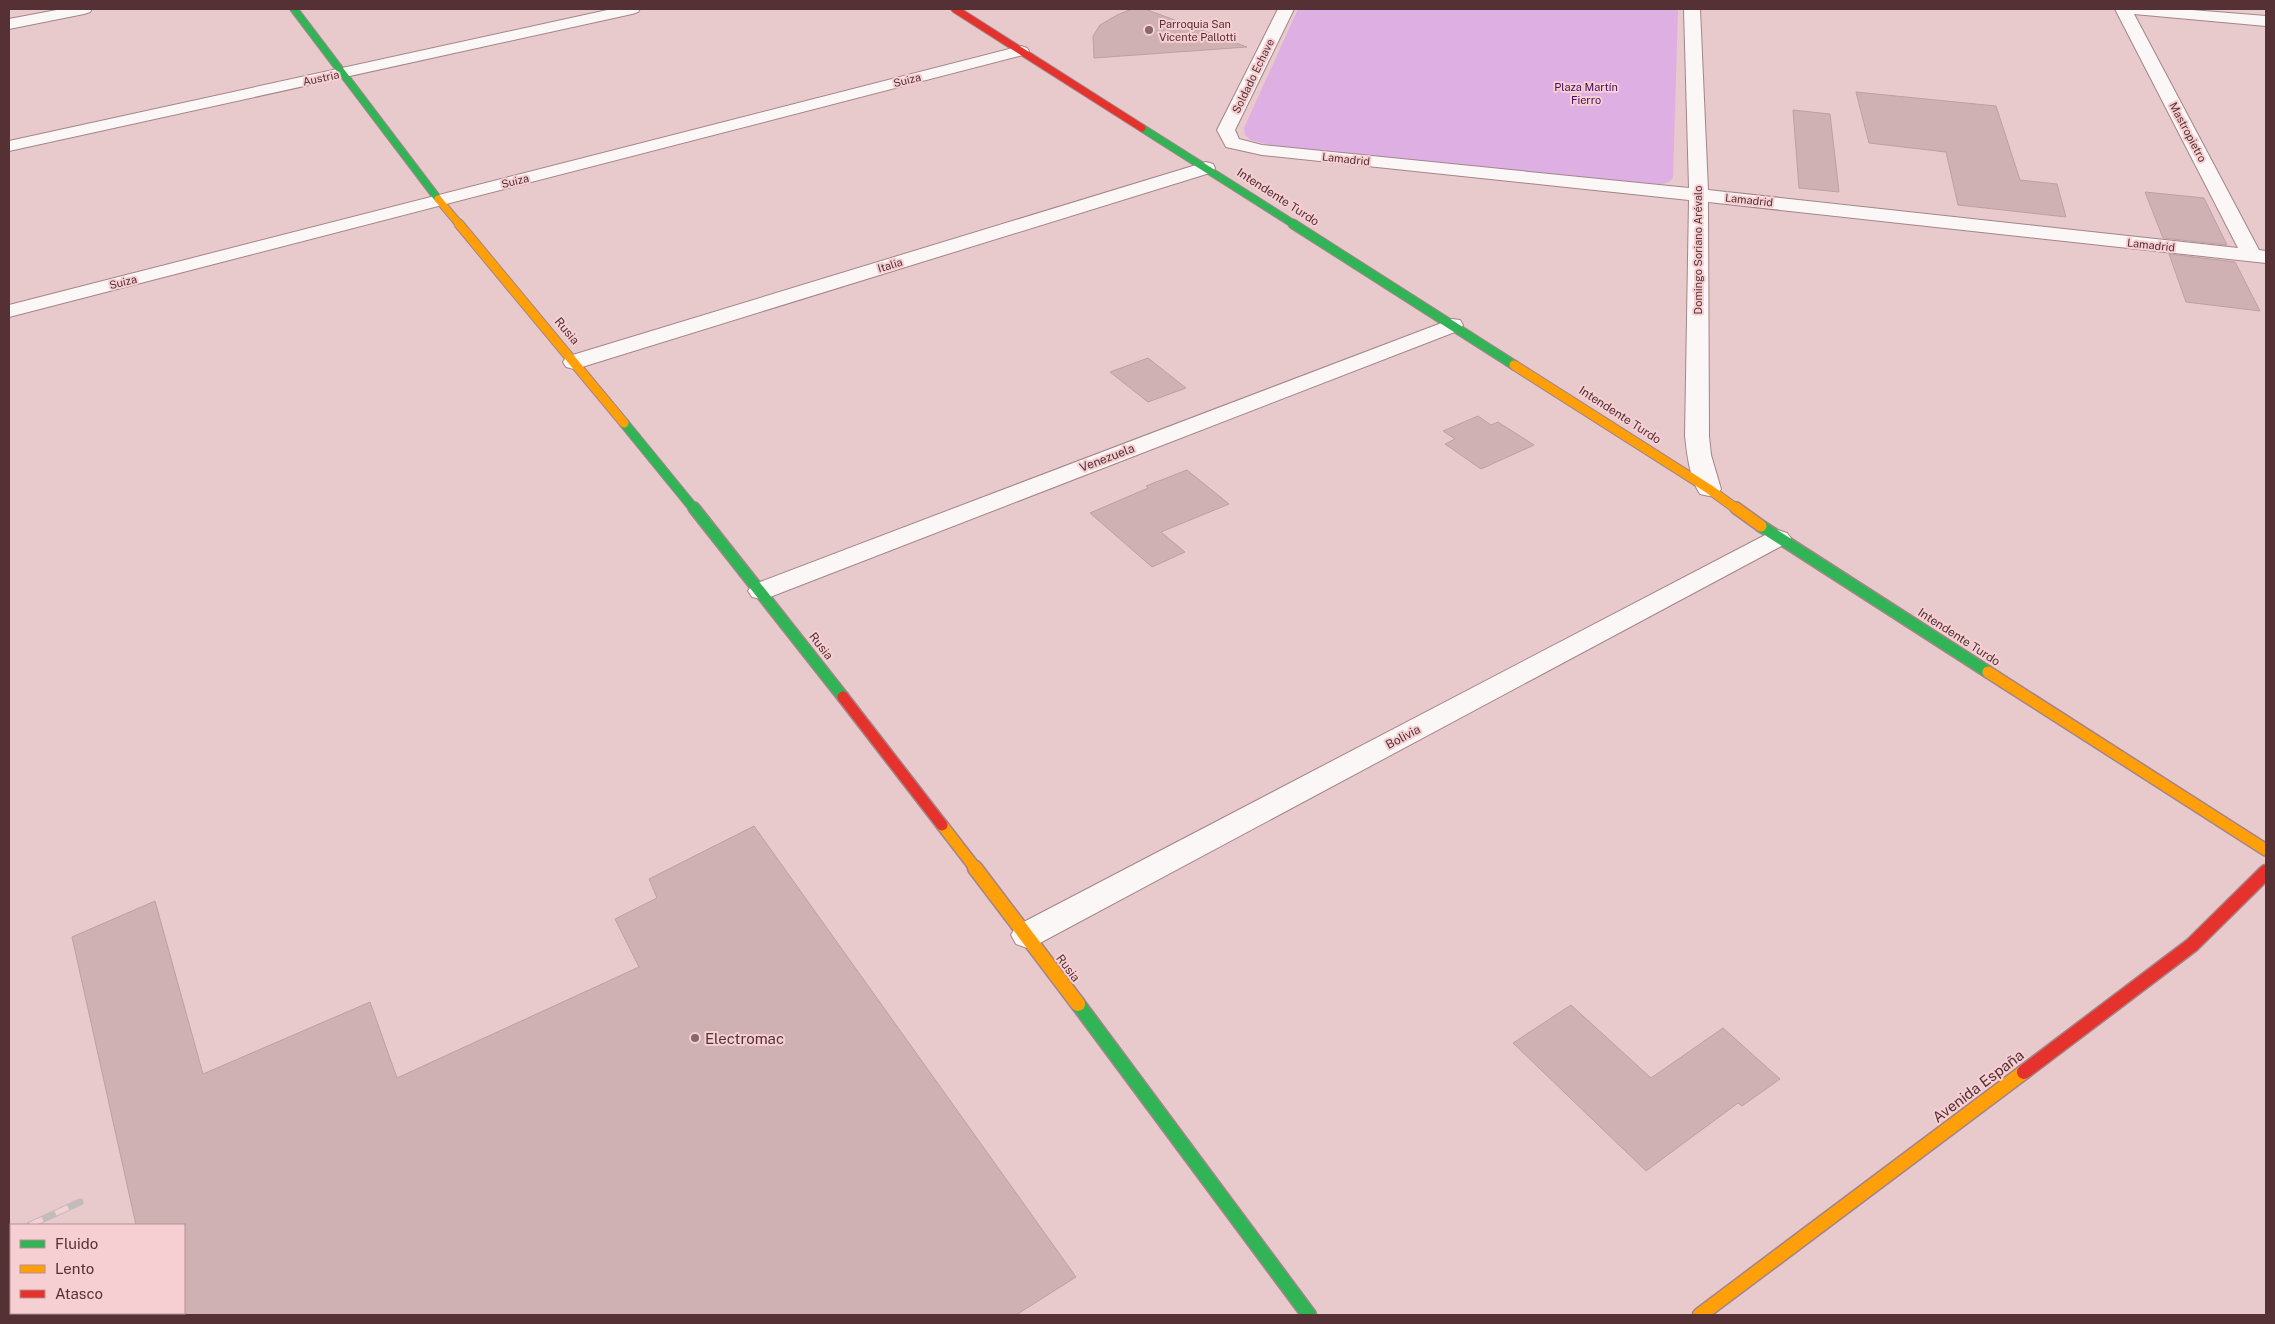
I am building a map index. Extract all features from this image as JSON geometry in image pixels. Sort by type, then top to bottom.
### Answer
[{"type":"street","points":[[9,24],[84,9]]},
{"type":"street","name":"Rusia","points":[[294,9],[439,200],[761,591],[1027,935],[1309,1315]]},
{"type":"street","name":"Austria","points":[[9,146],[632,9]]},
{"type":"street","name":"Intendente Turdo","points":[[955,9],[1021,51],[1211,154],[1452,324],[1709,489],[1778,538],[2266,850]]},
{"type":"street","name":"Soldado Echave","points":[[1211,154],[1226,130],[1286,9]]},
{"type":"street","name":"Domingo Soriano Arévalo","points":[[1692,9],[1699,195],[1698,436],[1699,455],[1709,489]]},
{"type":"street","name":"Mastropietro","points":[[2123,9],[2259,257]]},
{"type":"street","points":[[2128,9],[2266,21]]},
{"type":"street","name":"Suiza","points":[[9,311],[1021,51]]},
{"type":"street","name":"Lamadrid","points":[[1211,154],[1262,150],[1699,195],[2259,257]]},
{"type":"street","name":"Italia","points":[[574,362],[1211,154]]},
{"type":"street","name":"Venezuela","points":[[761,591],[1452,324]]},
{"type":"street","name":"Bolivia","points":[[1027,935],[1778,538]]},
{"type":"street","name":"Avenida España","points":[[1700,1315],[2192,945],[2266,872]]},
{"type":"green space","name":"Plaza Martín Fierro","points":[[1298,9],[1678,9],[1673,178],[1662,184],[1640,184],[1270,145],[1251,140],[1245,135],[1244,128]]},
{"type":"building","name":"Parroquia San Vicente Pallotti","points":[[1132,9],[1145,9],[1247,47],[1094,58],[1093,36],[1100,25]]},
{"type":"building","points":[[1856,92],[1996,106],[2020,180],[2057,184],[2066,217],[1958,205],[1946,152],[1869,143]]},
{"type":"building","points":[[1793,110],[1830,114],[1839,192],[1799,188]]},
{"type":"building","points":[[2145,192],[2204,198],[2227,245],[2163,238]]},
{"type":"building","points":[[2169,254],[2235,262],[2260,311],[2186,302]]},
{"type":"building","points":[[1148,358],[1186,388],[1148,402],[1110,372]]},
{"type":"building","points":[[1478,416],[1491,425],[1498,422],[1534,445],[1481,469],[1445,444],[1455,439],[1443,431]]},
{"type":"building","points":[[1187,470],[1229,504],[1161,532],[1185,552],[1152,567],[1090,513],[1148,488],[1146,486]]},
{"type":"building","name":"Electromac","points":[[754,826],[1076,1277],[1016,1315],[184,1315],[185,1224],[136,1224],[72,937],[155,901],[203,1074],[370,1002],[397,1078],[639,967],[615,919],[657,898],[649,879]]},
{"type":"building","points":[[1571,1005],[1651,1078],[1723,1028],[1780,1079],[1742,1106],[1738,1103],[1646,1171],[1513,1043]]},
{"type":"railway","points":[[32,1224],[80,1202]]},
{"type":"traffic: fast","points":[[294,9],[438,199]]},
{"type":"traffic: fast","points":[[1142,128],[1514,365]]},
{"type":"traffic: fast","points":[[624,423],[761,591],[843,697]]},
{"type":"traffic: fast","points":[[1761,526],[1988,672]]},
{"type":"traffic: fast","points":[[1078,1004],[1309,1315]]},
{"type":"traffic: slow","points":[[438,199],[624,423]]},
{"type":"traffic: slow","points":[[1514,365],[1709,489],[1761,526]]},
{"type":"traffic: slow","points":[[1988,672],[2266,850]]},
{"type":"traffic: slow","points":[[942,825],[1078,1004]]},
{"type":"traffic: slow","points":[[1700,1315],[2024,1072]]},
{"type":"traffic: jam","points":[[955,9],[1142,128]]},
{"type":"traffic: jam","points":[[843,697],[942,825]]},
{"type":"traffic: jam","points":[[2024,1072],[2192,945],[2266,872]]},
{"type":"place","name":"Parroquia San Vicente Pallotti","points":[[1149,30]]},
{"type":"place","name":"Electromac","points":[[695,1038]]}]
